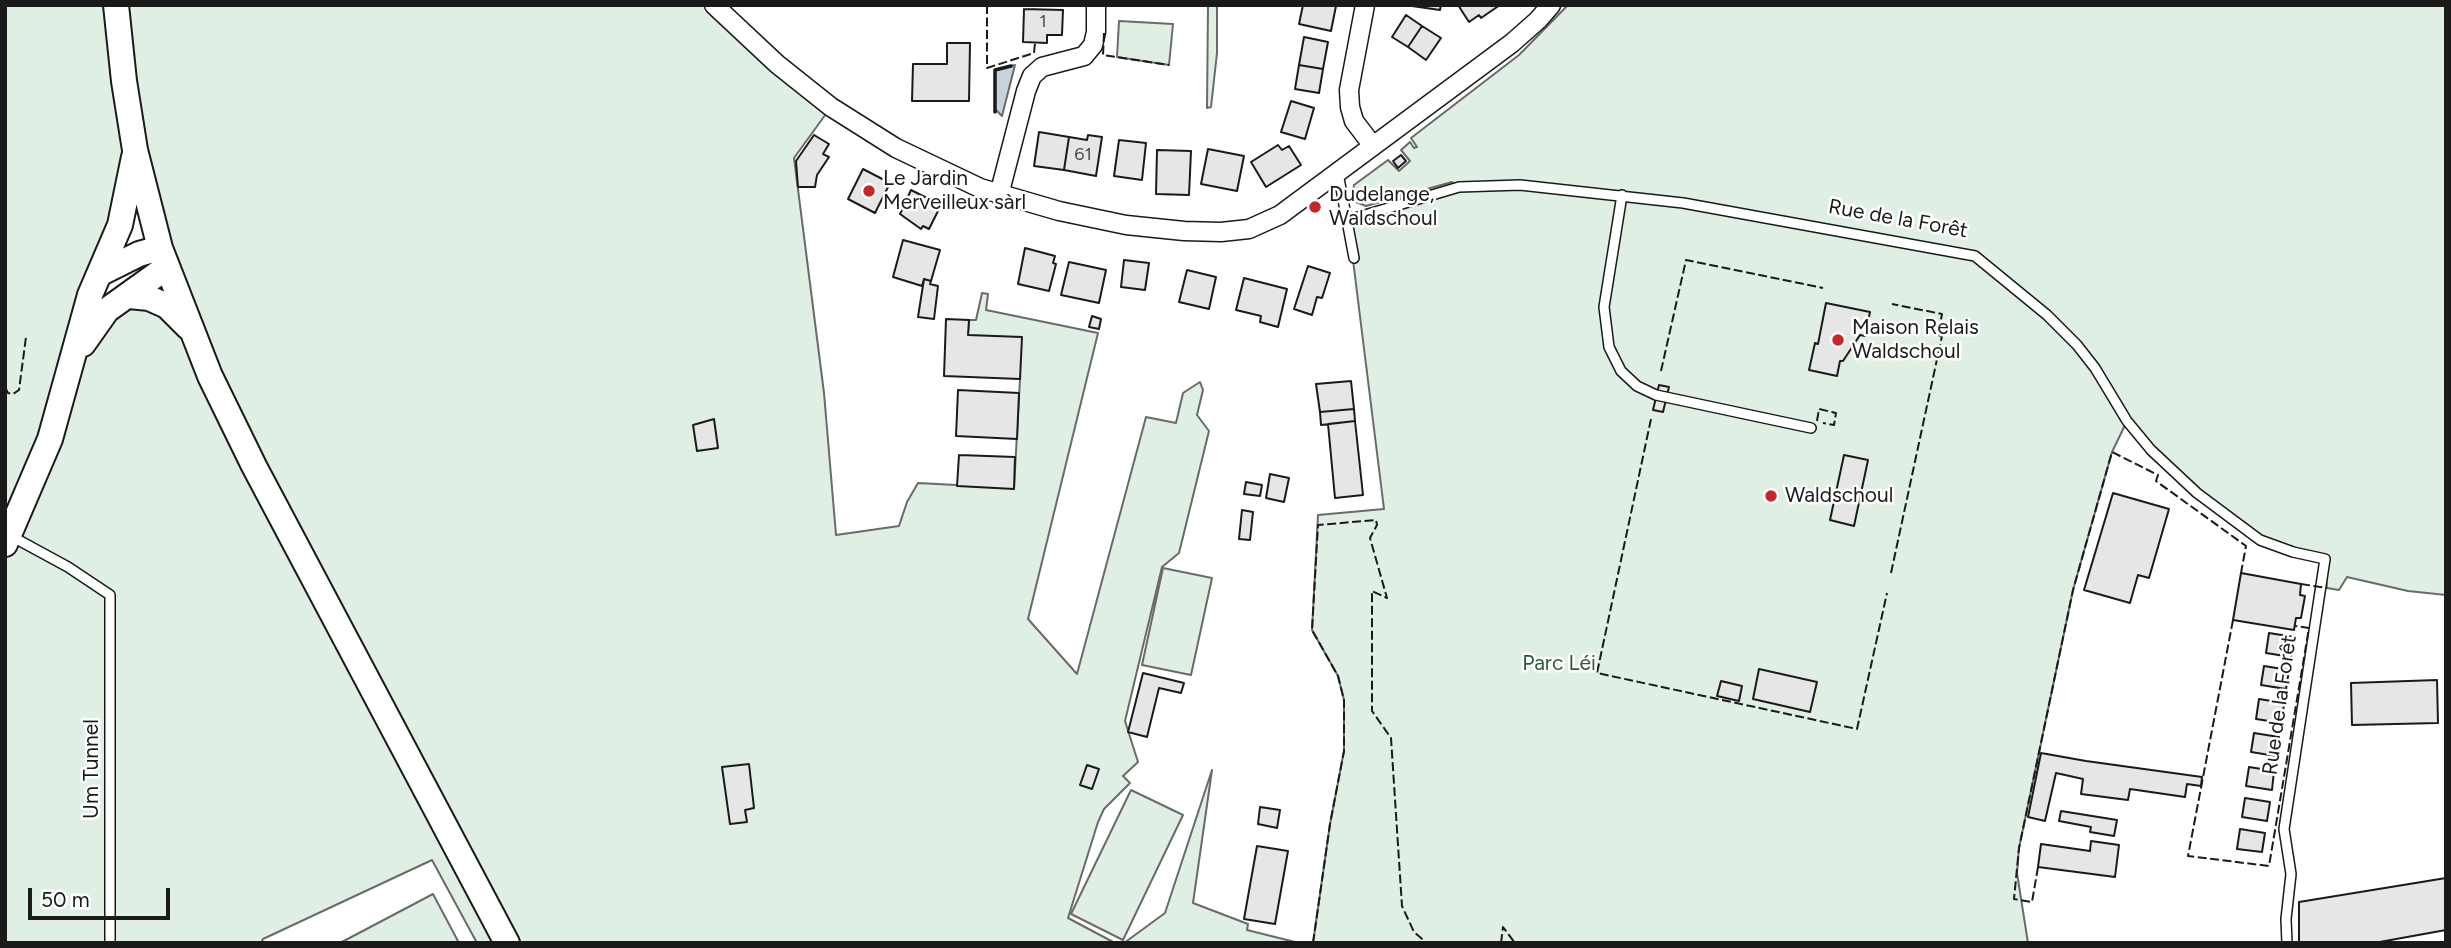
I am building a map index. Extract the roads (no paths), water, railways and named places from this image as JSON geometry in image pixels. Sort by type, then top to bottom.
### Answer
[{"type":"main road","points":[[116,5],[135,149],[164,257],[210,376],[254,466],[507,943]]},
{"type":"main road","points":[[8,539],[50,439],[90,295],[120,225],[135,149]]},
{"type":"main road","points":[[99,274],[139,254],[164,257]]},
{"type":"main road","points":[[73,359],[107,310],[129,296],[164,257]]},
{"type":"main road","points":[[129,296],[149,298],[167,306],[192,332]]},
{"type":"street","points":[[715,5],[778,64],[831,107],[896,148],[999,195],[1126,225],[1221,232],[1249,229],[1280,215],[1512,43],[1551,5]]},
{"type":"street","points":[[999,195],[1032,76],[1042,67],[1084,56],[1093,46],[1096,5]]},
{"type":"street","points":[[1365,5],[1349,90],[1354,121],[1373,146]]},
{"type":"lane","points":[[1338,173],[1354,258]]},
{"type":"lane","name":"Rue de la Forêt","points":[[1348,220],[1459,187],[1520,185],[1696,205],[1975,256],[2047,315],[2077,345],[2095,368],[2127,421],[2151,450],[2197,492],[2260,540],[2293,552],[2325,559],[2284,829],[2291,874],[2286,919],[2287,943]]},
{"type":"lane","points":[[1622,195],[1604,307],[1609,347],[1622,371],[1637,386],[1656,395],[1811,428]]},
{"type":"lane","name":"Um Tunnel","points":[[8,539],[68,567],[110,595],[110,943]]},
{"type":"place","name":"Le Jardin Merveilleux sàrl","points":[[869,191]]},
{"type":"place","name":"Dudelange, Waldschoul","points":[[1315,207]]},
{"type":"place","name":"Maison Relais Waldschoul","points":[[1838,340]]},
{"type":"place","name":"Waldschoul","points":[[1771,496]]},
{"type":"park label","name":"Parc Léi","points":[[1559,664]]}]
